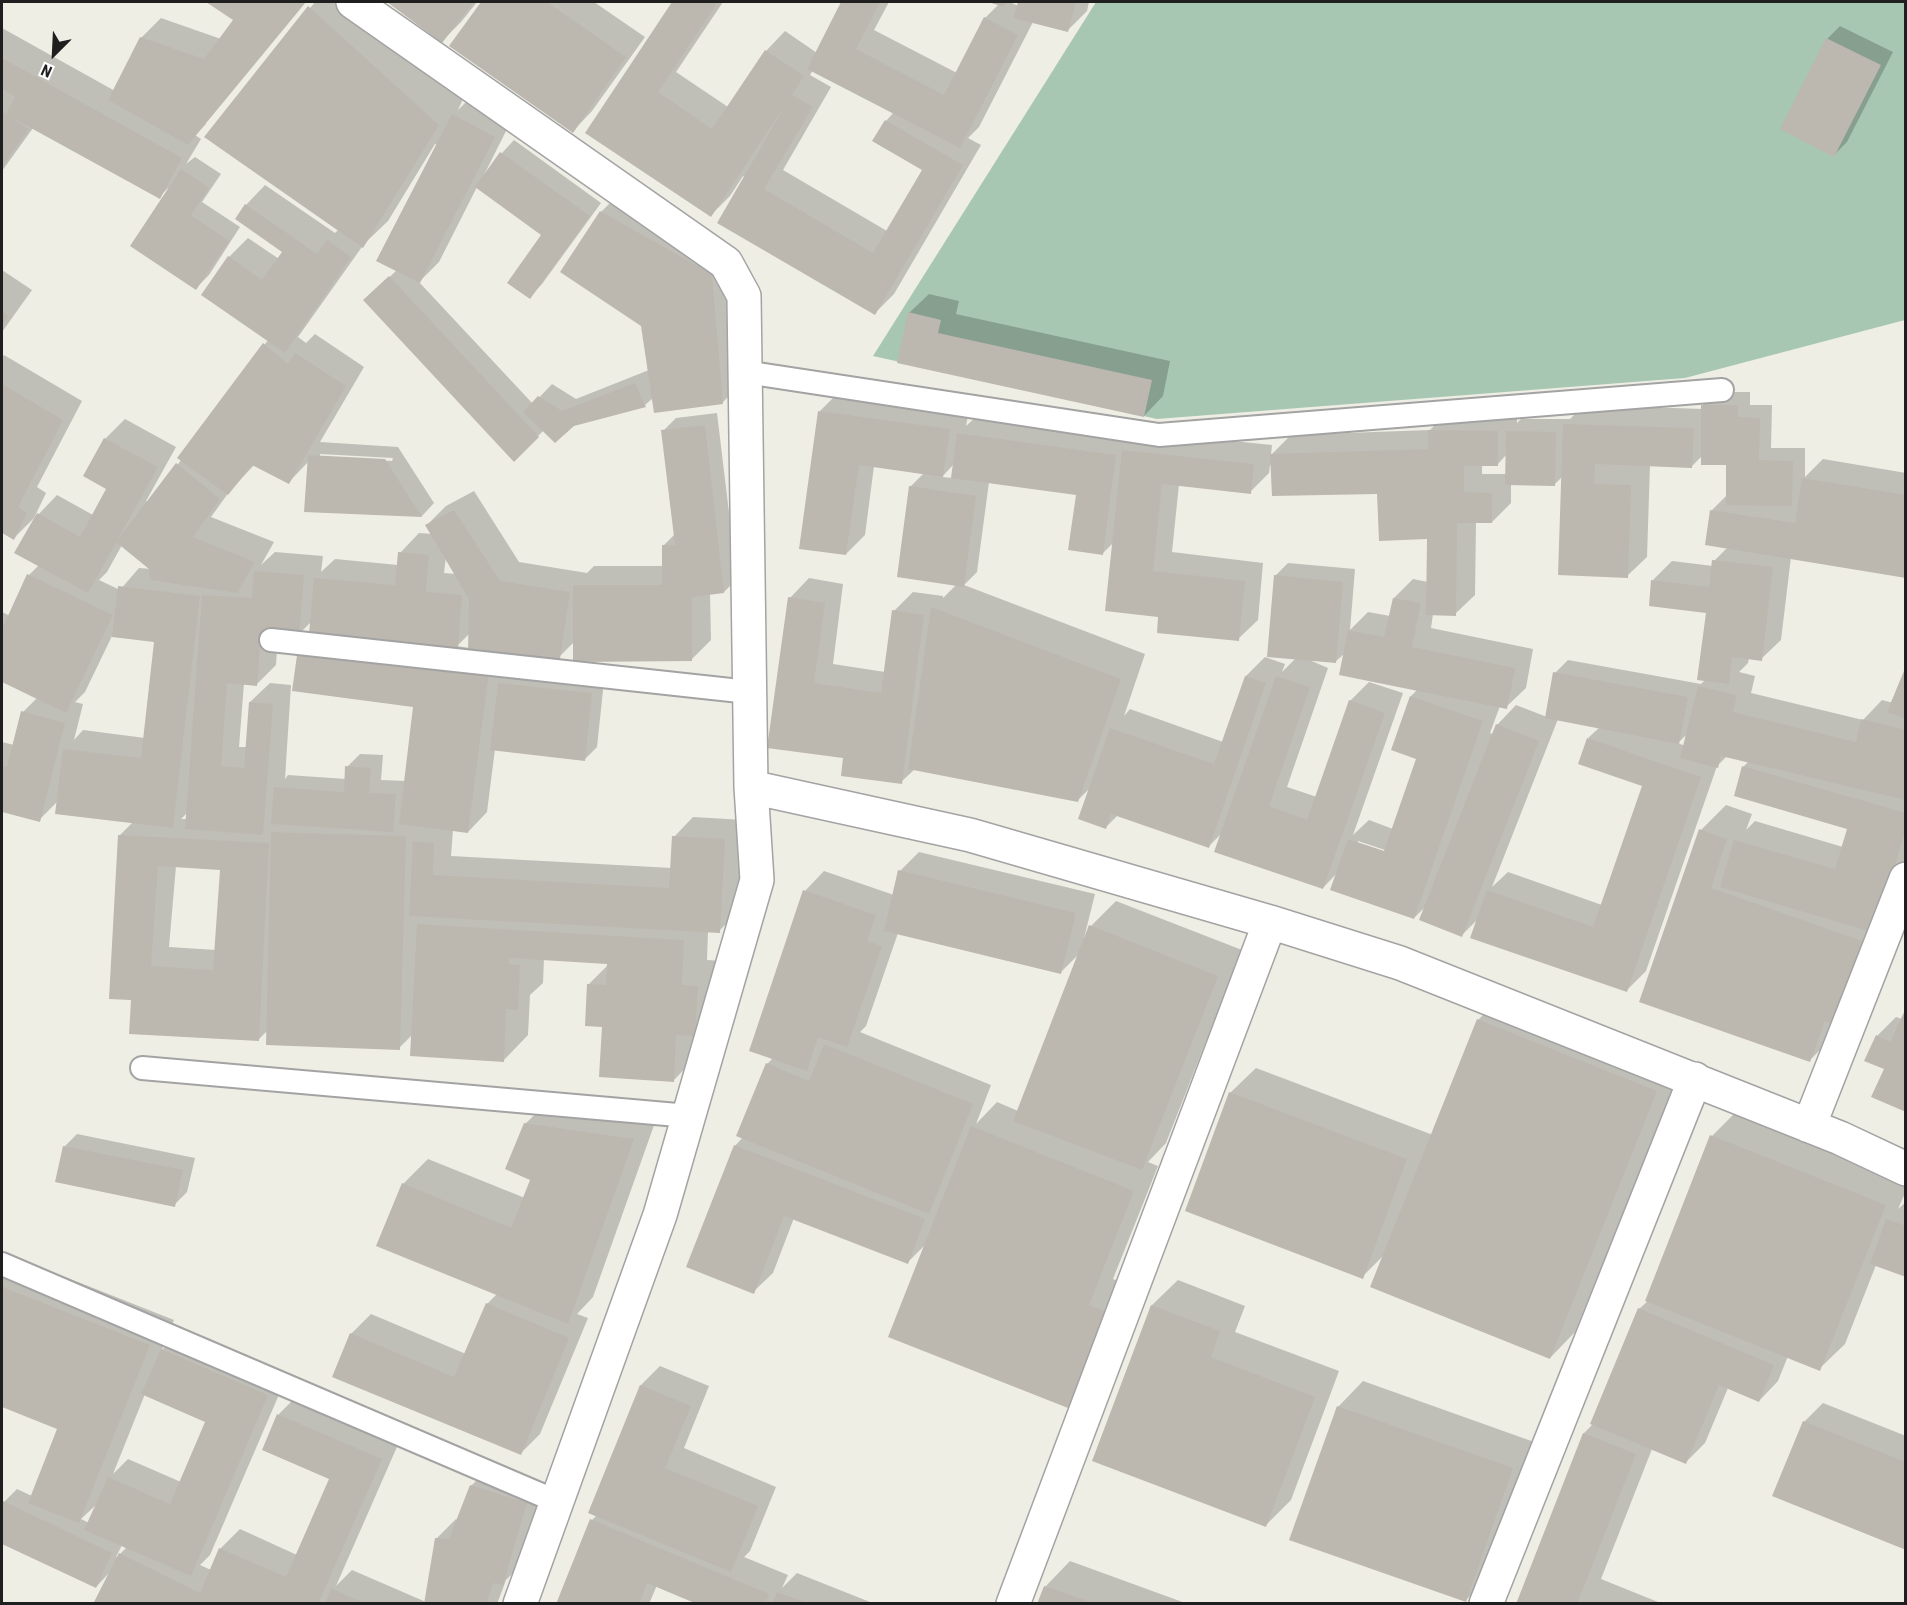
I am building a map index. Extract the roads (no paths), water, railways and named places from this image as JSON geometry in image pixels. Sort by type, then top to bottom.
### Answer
[{"type":"street","points":[[353,2],[726,263],[744,297],[751,787],[757,880],[660,1215],[520,1604]]},
{"type":"street","points":[[751,787],[970,835],[1270,922],[1400,963],[1695,1079],[1905,1169]]},
{"type":"street","points":[[1809,1126],[1905,879]]},
{"type":"street","points":[[1013,1604],[1270,922]]},
{"type":"street","points":[[1486,1604],[1695,1079]]},
{"type":"lane","points":[[745,372],[1159,435],[1722,390]]},
{"type":"lane","points":[[272,640],[749,692]]},
{"type":"lane","points":[[142,1068],[689,1116]]},
{"type":"lane","points":[[2,1264],[558,1502]]}]
